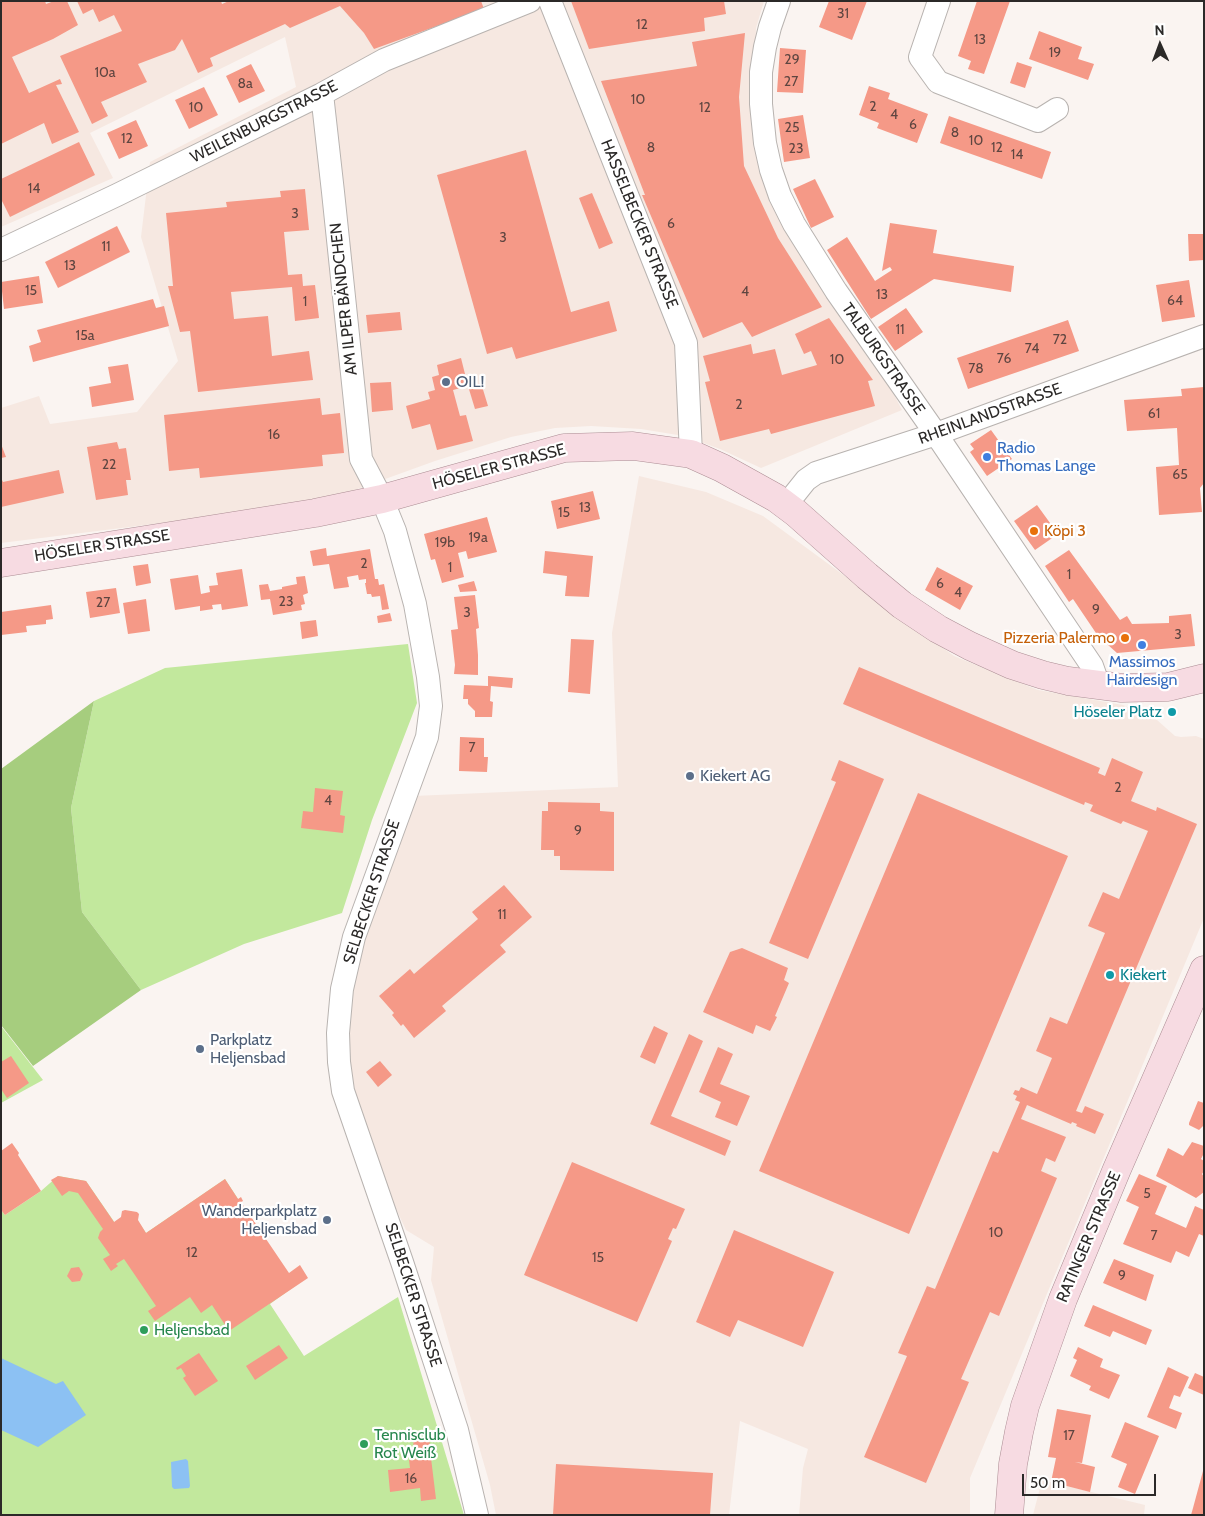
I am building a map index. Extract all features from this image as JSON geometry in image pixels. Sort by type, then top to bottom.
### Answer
[{"type":"main road","name":"HÖSELER STRASSE","points":[[1,563],[306,514],[382,499],[564,448],[633,446],[691,454],[722,468],[786,505],[902,605],[938,629],[1012,665],[1068,681],[1122,688],[1168,687],[1204,678]]},
{"type":"main road","points":[[1168,687],[1204,689]]},
{"type":"main road","name":"RATINGER STRASSE","points":[[1009,1515],[1013,1464],[1025,1406],[1063,1299],[1117,1168],[1203,973]]},
{"type":"street","name":"WEILENBURGSTRASSE","points":[[1,250],[118,195],[322,94],[384,60],[530,1]]},
{"type":"street","name":"HASSELBECKER STRASSE","points":[[550,1],[686,343],[691,454]]},
{"type":"street","name":"TALBURGSTRASSE","points":[[779,1],[764,48],[761,72],[761,104],[765,143],[771,170],[780,196],[794,224],[836,291],[936,434],[1092,666],[1099,686]]},
{"type":"street","points":[[940,1],[920,57],[938,82],[1038,121],[1057,109]]},
{"type":"street","name":"AM ILPER BÄNDCHEN","points":[[322,94],[334,192],[361,459],[382,499]]},
{"type":"street","name":"RHEINLANDSTRASSE","points":[[786,505],[806,480],[816,473],[936,434],[1204,336]]},
{"type":"street","name":"SELBECKER STRASSE","points":[[382,499],[395,531],[415,604],[428,677],[431,706],[427,737],[354,937],[342,989],[338,1033],[339,1062],[344,1091],[457,1430],[477,1515]]},
{"type":"shaded area","points":[[1,1],[764,1],[756,28],[754,101],[763,167],[879,366],[902,410],[761,468],[720,449],[684,436],[641,429],[591,426],[555,428],[511,437],[435,461],[352,491],[258,511],[1,543],[1,408],[39,396],[50,424],[137,412],[178,361],[141,237],[150,162],[296,87],[285,37],[90,133],[113,178],[1,227]]},
{"type":"shaded area","points":[[639,476],[706,492],[763,516],[954,656],[1038,690],[1123,705],[1157,720],[1175,736],[1196,736],[1204,739],[1204,918],[970,1478],[970,1515],[799,1515],[803,1468],[808,1449],[740,1421],[729,1515],[496,1515],[490,1485],[431,1280],[434,1247],[406,1230],[368,1149],[351,1076],[349,1011],[360,950],[414,796],[618,787],[612,633]]},
{"type":"shaded area","points":[[1042,1480],[1145,1505],[1144,1515],[1033,1515]]},
{"type":"green space","points":[[408,644],[417,703],[372,820],[342,913],[244,944],[141,990],[82,912],[71,808],[94,701],[165,668]]},
{"type":"green space","points":[[94,701],[71,808],[82,912],[141,990],[33,1066],[1,1025],[1,769]]},
{"type":"green space","points":[[1,1026],[43,1080],[1,1103]]},
{"type":"green space","name":"Heljensbad","points":[[58,1176],[86,1181],[115,1223],[131,1211],[146,1233],[225,1179],[295,1286],[270,1304],[304,1356],[398,1297],[464,1515],[1,1515],[1,1210],[5,1215],[41,1191]]},
{"type":"water","points":[[1,1358],[56,1384],[63,1381],[86,1415],[38,1447],[1,1430]]},
{"type":"water","points":[[186,1459],[188,1461],[190,1486],[189,1488],[174,1489],[172,1487],[171,1462]]},
{"type":"building","points":[[1,1],[45,1],[46,4],[54,1],[67,1],[78,25],[53,39],[12,57],[29,93],[60,79],[62,84],[56,85],[79,132],[52,144],[44,123],[1,144]]},
{"type":"building","points":[[77,1],[221,1],[222,4],[229,1],[481,1],[484,9],[374,49],[364,33],[340,6],[290,28],[285,24],[210,58],[213,66],[198,73],[182,39],[175,50],[138,64],[147,82],[101,102],[108,116],[92,124],[60,56],[122,31],[114,15],[99,22],[93,9],[83,14]]},
{"type":"building","points":[[571,1],[724,1],[726,14],[704,18],[705,31],[589,49]]},
{"type":"building","points":[[829,1],[867,1],[852,40],[819,27]]},
{"type":"building","points":[[977,1],[1010,1],[984,74],[968,69],[971,61],[958,56]]},
{"type":"building","points":[[1039,31],[1082,47],[1078,59],[1094,64],[1088,80],[1029,59]]},
{"type":"building","points":[[745,33],[739,97],[744,166],[778,238],[822,307],[752,337],[742,322],[703,338],[642,195],[645,195],[601,81],[697,66],[692,42]]},
{"type":"building","points":[[780,48],[806,50],[803,93],[777,92]]},
{"type":"building","points":[[1017,62],[1032,67],[1025,88],[1010,83]]},
{"type":"building","points":[[251,64],[265,91],[239,103],[226,76]]},
{"type":"building","points":[[869,86],[890,93],[888,99],[928,114],[917,143],[877,128],[879,123],[859,115]]},
{"type":"building","points":[[204,87],[218,115],[189,129],[175,100]]},
{"type":"building","points":[[803,115],[810,158],[784,162],[778,119]]},
{"type":"building","points":[[949,116],[1051,152],[1042,179],[940,143]]},
{"type":"building","points":[[136,120],[148,146],[119,159],[107,133]]},
{"type":"building","points":[[79,142],[95,175],[10,217],[1,199],[1,179]]},
{"type":"building","points":[[526,150],[571,312],[609,301],[617,331],[516,359],[512,347],[487,354],[437,175]]},
{"type":"building","points":[[815,179],[834,217],[811,228],[793,189]]},
{"type":"building","points":[[305,189],[309,230],[284,232],[288,275],[302,274],[303,286],[315,285],[319,318],[295,321],[292,287],[231,292],[234,319],[268,316],[272,356],[309,351],[313,380],[198,392],[190,331],[180,332],[168,286],[173,286],[166,213],[227,207],[226,202],[281,197],[280,191]]},
{"type":"building","points":[[592,193],[613,243],[599,249],[579,198]]},
{"type":"building","points":[[890,223],[937,230],[933,253],[1014,266],[1011,292],[934,279],[871,319],[827,250],[847,237],[875,281],[892,270],[890,267],[882,271]]},
{"type":"building","points":[[117,226],[130,252],[58,288],[45,262]]},
{"type":"building","points":[[1188,234],[1204,234],[1204,260],[1189,261]]},
{"type":"building","points":[[39,276],[43,303],[4,309],[1,282]]},
{"type":"building","points":[[1189,280],[1195,317],[1162,322],[1156,285]]},
{"type":"building","points":[[153,299],[156,308],[164,306],[169,326],[33,362],[29,346],[41,342],[37,330]]},
{"type":"building","points":[[906,308],[923,332],[895,351],[878,327]]},
{"type":"building","points":[[400,312],[402,330],[368,333],[366,315]]},
{"type":"building","points":[[829,318],[873,380],[868,381],[875,406],[771,434],[769,429],[720,441],[705,382],[710,381],[703,356],[751,344],[753,354],[775,349],[782,375],[817,365],[811,351],[804,354],[795,334]]},
{"type":"building","points":[[1068,320],[1079,351],[968,389],[957,358]]},
{"type":"building","points":[[461,358],[468,386],[453,390],[460,416],[466,415],[473,441],[437,450],[430,424],[412,429],[406,406],[430,399],[428,392],[435,390],[432,377],[439,375],[437,365]]},
{"type":"building","points":[[128,364],[134,400],[92,407],[89,387],[111,383],[108,367]]},
{"type":"building","points":[[391,382],[393,410],[372,412],[370,383]]},
{"type":"building","points":[[481,383],[488,406],[475,409],[468,386]]},
{"type":"building","points":[[1204,387],[1204,483],[1200,488],[1202,512],[1159,515],[1156,467],[1179,465],[1177,428],[1127,431],[1124,400],[1182,396],[1181,389]]},
{"type":"building","points":[[320,398],[322,415],[340,413],[344,453],[322,455],[323,466],[200,478],[199,468],[169,471],[164,415]]},
{"type":"building","points":[[991,430],[1012,459],[987,476],[970,452],[974,449],[970,444]]},
{"type":"building","points":[[117,442],[119,449],[126,448],[131,480],[126,480],[128,495],[96,500],[87,447]]},
{"type":"building","points":[[1,444],[6,457],[1,458]]},
{"type":"building","points":[[59,470],[64,493],[1,507],[1,478],[3,482]]},
{"type":"building","points":[[593,491],[600,519],[557,529],[551,501]]},
{"type":"building","points":[[1037,505],[1058,534],[1035,550],[1014,521]]},
{"type":"building","points":[[487,517],[497,552],[468,559],[466,551],[458,553],[464,577],[442,583],[435,559],[431,560],[424,534]]},
{"type":"building","points":[[326,548],[327,556],[370,549],[375,579],[378,579],[379,585],[384,584],[389,609],[382,610],[380,596],[372,597],[371,594],[367,594],[366,579],[359,580],[358,575],[347,577],[349,587],[334,589],[329,564],[313,566],[310,551]]},
{"type":"building","points":[[1069,550],[1120,620],[1127,616],[1132,624],[1169,623],[1169,616],[1191,614],[1195,646],[1117,653],[1098,636],[1073,599],[1069,602],[1045,566]]},
{"type":"building","points":[[545,551],[593,556],[589,597],[565,596],[567,576],[543,573]]},
{"type":"building","points":[[148,564],[151,583],[136,586],[133,566]]},
{"type":"building","points":[[937,567],[973,586],[960,610],[925,590]]},
{"type":"building","points":[[242,569],[248,606],[222,610],[221,604],[212,605],[213,609],[200,611],[200,606],[175,610],[170,579],[198,575],[201,594],[210,592],[209,586],[218,585],[216,573]]},
{"type":"building","points":[[305,576],[308,593],[303,595],[305,604],[301,605],[302,610],[273,615],[270,599],[261,600],[259,585],[268,584],[270,591],[282,589],[282,587],[297,584],[296,577]]},
{"type":"building","points":[[474,581],[477,591],[460,592],[458,585]]},
{"type":"building","points":[[116,588],[120,613],[90,618],[86,592]]},
{"type":"building","points":[[475,595],[479,628],[476,629],[478,675],[454,674],[455,665],[451,630],[458,629],[454,597]]},
{"type":"building","points":[[146,599],[150,631],[128,634],[123,603]]},
{"type":"building","points":[[51,605],[53,619],[46,620],[46,624],[26,626],[27,632],[1,635],[1,612]]},
{"type":"building","points":[[390,613],[392,621],[378,623],[377,616]]},
{"type":"building","points":[[316,620],[318,636],[302,639],[300,622]]},
{"type":"building","points":[[571,639],[594,640],[590,694],[568,692]]},
{"type":"building","points":[[859,667],[1100,768],[1098,773],[1105,776],[1112,758],[1143,772],[1131,801],[1156,811],[1157,807],[1197,824],[1076,1111],[1082,1113],[1085,1106],[1104,1114],[1095,1134],[1076,1126],[1077,1124],[1072,1122],[1071,1124],[1027,1105],[1021,1119],[1066,1137],[1055,1162],[1046,1158],[1041,1171],[1057,1178],[999,1316],[990,1312],[961,1379],[969,1382],[926,1483],[864,1457],[907,1356],[898,1353],[927,1286],[935,1289],[993,1151],[998,1153],[1020,1102],[1015,1100],[1017,1096],[1013,1094],[1015,1090],[1019,1091],[1021,1087],[1037,1094],[1052,1058],[1036,1051],[1050,1017],[1067,1024],[1105,933],[1088,926],[1103,892],[1119,899],[1148,831],[1123,821],[1121,824],[1090,811],[1093,805],[1085,802],[1084,805],[843,704]]},
{"type":"building","points":[[488,676],[513,678],[512,688],[491,686],[492,717],[475,717],[475,711],[468,704],[468,699],[463,699],[464,685],[488,686]]},
{"type":"building","points":[[460,737],[484,738],[484,757],[488,757],[487,772],[459,771]]},
{"type":"building","points":[[839,760],[884,779],[808,959],[769,943],[836,782],[831,780]]},
{"type":"building","points":[[315,788],[343,791],[340,815],[345,816],[343,833],[301,828],[303,811],[313,812]]},
{"type":"building","points":[[918,793],[1068,856],[909,1234],[759,1171]]},
{"type":"building","points":[[548,802],[600,803],[600,811],[614,812],[614,871],[560,870],[560,856],[554,856],[554,850],[541,850],[542,811],[548,811]]},
{"type":"building","points":[[504,885],[532,917],[500,945],[506,952],[442,1006],[446,1011],[414,1038],[403,1024],[401,1026],[392,1015],[394,1013],[379,996],[410,969],[414,974],[478,919],[472,912]]},
{"type":"building","points":[[742,948],[788,968],[784,980],[789,983],[770,1031],[756,1025],[753,1034],[703,1012],[730,952]]},
{"type":"building","points":[[654,1026],[668,1033],[655,1064],[640,1057]]},
{"type":"building","points":[[689,1034],[703,1041],[671,1116],[731,1141],[725,1156],[650,1124]]},
{"type":"building","points":[[718,1047],[733,1054],[720,1084],[750,1096],[737,1126],[715,1117],[721,1102],[699,1092]]},
{"type":"building","points":[[11,1056],[29,1083],[7,1098],[1,1089],[1,1062]]},
{"type":"building","points":[[380,1061],[392,1075],[378,1087],[366,1072]]},
{"type":"building","points":[[1198,1101],[1204,1103],[1204,1125],[1199,1130],[1189,1125]]},
{"type":"building","points":[[1192,1142],[1204,1146],[1204,1153],[1201,1159],[1204,1161],[1204,1171],[1202,1174],[1204,1177],[1204,1192],[1196,1198],[1156,1176],[1168,1148],[1183,1156]]},
{"type":"building","points":[[12,1143],[41,1191],[5,1215],[1,1210],[1,1151]]},
{"type":"building","points":[[572,1162],[685,1209],[676,1229],[673,1228],[668,1239],[672,1241],[637,1322],[524,1275]]},
{"type":"building","points":[[1139,1174],[1167,1186],[1155,1214],[1186,1228],[1195,1206],[1204,1210],[1204,1236],[1199,1234],[1189,1257],[1176,1251],[1171,1263],[1123,1244],[1139,1207],[1126,1201]]},
{"type":"building","name":"Heljensbad","points":[[58,1176],[86,1181],[114,1222],[121,1217],[122,1211],[137,1212],[139,1214],[138,1220],[146,1233],[225,1179],[238,1199],[241,1197],[243,1201],[241,1202],[289,1273],[300,1265],[308,1278],[229,1331],[212,1305],[201,1313],[190,1297],[155,1321],[148,1311],[156,1306],[124,1259],[116,1264],[118,1266],[111,1271],[103,1259],[110,1255],[98,1238],[103,1229],[78,1193],[69,1191],[62,1196],[51,1180]]},
{"type":"building","points":[[734,1230],[834,1272],[803,1347],[738,1320],[730,1337],[696,1322]]},
{"type":"building","points":[[1114,1259],[1154,1275],[1146,1301],[1103,1283]]},
{"type":"building","points":[[79,1267],[83,1274],[80,1281],[72,1282],[67,1276],[71,1268]]},
{"type":"building","points":[[1093,1305],[1152,1330],[1146,1345],[1113,1331],[1110,1337],[1084,1326]]},
{"type":"building","points":[[279,1345],[288,1358],[255,1380],[246,1366]]},
{"type":"building","points":[[1078,1347],[1103,1359],[1100,1367],[1120,1375],[1109,1399],[1089,1390],[1091,1386],[1070,1376],[1077,1360],[1073,1358]]},
{"type":"building","points":[[199,1353],[218,1381],[195,1396],[183,1378],[186,1376],[181,1368],[177,1370],[176,1368]]},
{"type":"building","points":[[1168,1367],[1189,1377],[1180,1397],[1174,1395],[1169,1408],[1182,1413],[1176,1429],[1147,1417]]},
{"type":"building","points":[[1195,1373],[1204,1377],[1204,1395],[1188,1388]]},
{"type":"building","points":[[1057,1409],[1091,1415],[1082,1463],[1075,1462],[1095,1467],[1090,1492],[1051,1482],[1056,1458],[1048,1457]]},
{"type":"building","points":[[1125,1422],[1159,1436],[1135,1494],[1118,1487],[1127,1464],[1111,1457]]},
{"type":"building","points":[[429,1438],[431,1454],[415,1456],[413,1440]]},
{"type":"building","points":[[431,1458],[436,1499],[421,1501],[420,1488],[390,1492],[388,1470],[410,1468],[409,1460]]},
{"type":"building","points":[[556,1464],[713,1473],[710,1515],[553,1515]]},
{"type":"building","points":[[1203,1471],[1204,1515],[1191,1515],[1193,1508]]},
{"type":"place","name":"OIL!","points":[[446,382]]},
{"type":"place","name":"Radio Thomas Lange","points":[[987,457]]},
{"type":"place","name":"Köpi 3","points":[[1034,531]]},
{"type":"place","name":"Pizzeria Palermo","points":[[1125,638]]},
{"type":"place","name":"Massimos Hairdesign","points":[[1142,645]]},
{"type":"place","name":"Höseler Platz","points":[[1172,712]]},
{"type":"place","name":"Kiekert AG","points":[[690,776]]},
{"type":"place","name":"Kiekert","points":[[1110,975]]},
{"type":"place","name":"Parkplatz Heljensbad","points":[[200,1049]]},
{"type":"place","name":"Wanderparkplatz Heljensbad","points":[[327,1220]]},
{"type":"place","name":"Heljensbad","points":[[144,1330]]},
{"type":"place","name":"Tennisclub Rot Weiß","points":[[364,1444]]}]
